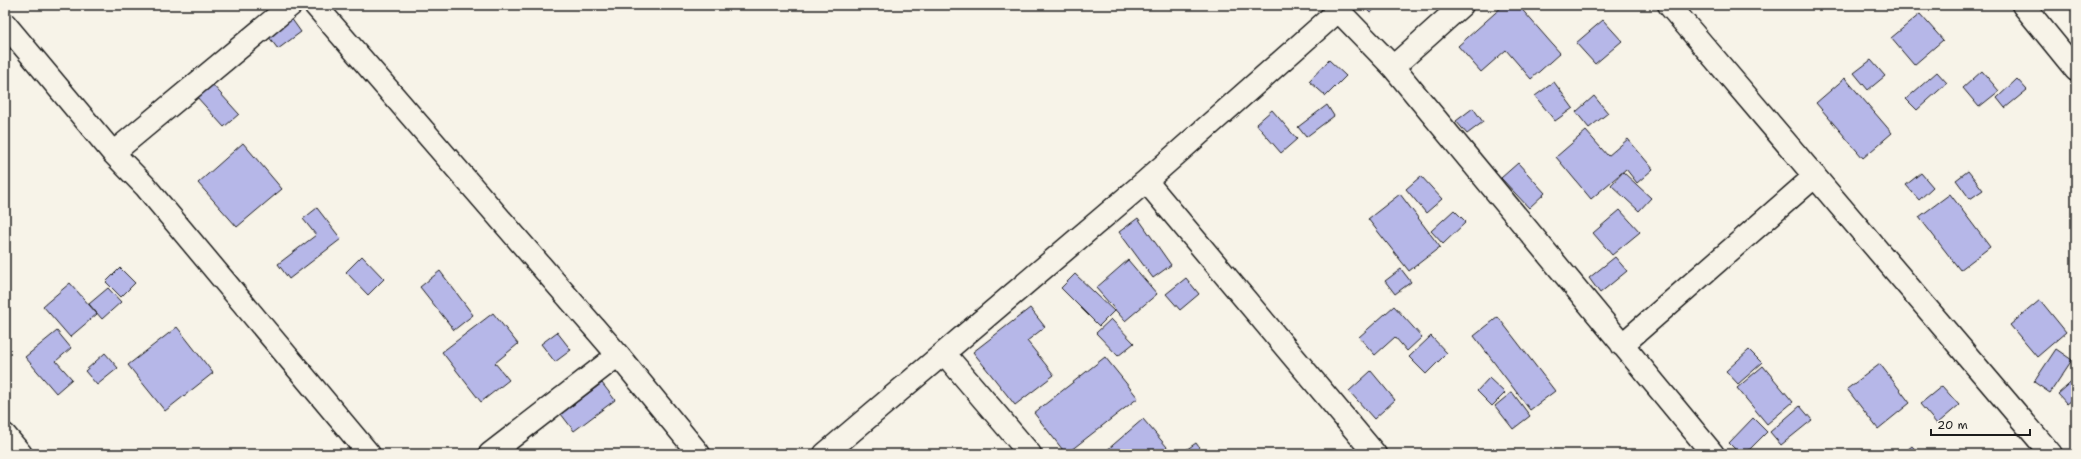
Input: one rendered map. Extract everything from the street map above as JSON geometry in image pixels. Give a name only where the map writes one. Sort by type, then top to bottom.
[{"type":"street","points":[[113,153],[291,5]]},
{"type":"street","points":[[315,5],[618,355],[699,454]]},
{"type":"street","points":[[1393,67],[1462,5]]},
{"type":"street","points":[[1669,5],[2051,454]]},
{"type":"street","points":[[2023,5],[2076,70]]},
{"type":"street","points":[[825,454],[1146,181],[1335,8],[1393,67],[1713,454]]},
{"type":"street","points":[[5,24],[113,153],[150,192],[369,454]]},
{"type":"street","points":[[1622,344],[1815,176]]},
{"type":"street","points":[[1146,181],[1375,454]]},
{"type":"street","points":[[944,353],[1030,454]]},
{"type":"street","points":[[490,454],[618,355]]},
{"type":"street","points":[[5,435],[21,454]]},
{"type":"building","points":[[1363,5],[1380,5],[1370,13]]},
{"type":"building","points":[[1504,5],[1518,5],[1560,53],[1531,79],[1506,50],[1481,72],[1458,46]]},
{"type":"building","points":[[286,11],[301,32],[278,49],[262,28]]},
{"type":"building","points":[[1920,14],[1943,40],[1914,65],[1891,38]]},
{"type":"building","points":[[1603,20],[1622,41],[1595,64],[1576,43]]},
{"type":"building","points":[[1329,60],[1346,76],[1326,96],[1309,81]]},
{"type":"building","points":[[1871,60],[1885,76],[1868,90],[1854,73]]},
{"type":"building","points":[[1982,71],[1999,91],[1979,107],[1963,88]]},
{"type":"building","points":[[1937,72],[1947,83],[1917,110],[1906,99]]},
{"type":"building","points":[[202,73],[239,114],[224,127],[187,86]]},
{"type":"building","points":[[1845,78],[1892,133],[1863,158],[1816,103]]},
{"type":"building","points":[[2017,79],[2027,90],[2005,108],[1997,98]]},
{"type":"building","points":[[1554,82],[1573,108],[1555,121],[1535,96]]},
{"type":"building","points":[[1594,96],[1608,113],[1589,128],[1576,112]]},
{"type":"building","points":[[1327,105],[1334,116],[1306,137],[1298,127]]},
{"type":"building","points":[[1473,108],[1483,122],[1467,134],[1456,121]]},
{"type":"building","points":[[1272,110],[1297,139],[1281,153],[1256,124]]},
{"type":"building","points":[[1586,131],[1608,156],[1628,139],[1653,169],[1637,183],[1626,169],[1591,199],[1556,157]]},
{"type":"building","points":[[243,143],[282,189],[237,227],[198,183]]},
{"type":"building","points":[[1518,163],[1545,193],[1529,208],[1501,178]]},
{"type":"building","points":[[1968,171],[1983,190],[1970,199],[1956,180]]},
{"type":"building","points":[[1623,172],[1651,198],[1639,211],[1611,185]]},
{"type":"building","points":[[1921,173],[1933,187],[1919,200],[1906,185]]},
{"type":"building","points":[[1421,176],[1442,199],[1426,213],[1406,189]]},
{"type":"building","points":[[1400,194],[1440,247],[1409,271],[1368,219]]},
{"type":"building","points":[[1950,194],[1990,247],[1960,270],[1919,217]]},
{"type":"building","points":[[317,208],[341,239],[289,279],[278,264],[316,235],[303,219]]},
{"type":"building","points":[[1454,210],[1466,222],[1443,244],[1431,231]]},
{"type":"building","points":[[1620,210],[1640,232],[1612,255],[1593,233]]},
{"type":"building","points":[[1138,218],[1171,265],[1153,278],[1119,232]]},
{"type":"building","points":[[362,256],[384,279],[368,295],[346,272]]},
{"type":"building","points":[[1615,257],[1627,271],[1600,293],[1589,278]]},
{"type":"building","points":[[1128,260],[1157,294],[1125,321],[1096,288]]},
{"type":"building","points":[[120,268],[135,283],[121,297],[106,282]]},
{"type":"building","points":[[1401,269],[1411,282],[1395,294],[1385,281]]},
{"type":"building","points":[[440,271],[473,315],[454,330],[420,287]]},
{"type":"building","points":[[1075,274],[1114,311],[1099,326],[1061,288]]},
{"type":"building","points":[[1186,278],[1199,294],[1180,310],[1166,294]]},
{"type":"building","points":[[70,283],[97,314],[70,337],[43,306]]},
{"type":"building","points":[[108,288],[121,302],[102,319],[89,304]]},
{"type":"building","points":[[2040,300],[2066,332],[2037,357],[2010,325]]},
{"type":"building","points":[[1394,306],[1422,337],[1407,351],[1395,337],[1375,355],[1359,337]]},
{"type":"building","points":[[1030,308],[1045,327],[1027,341],[1054,375],[1015,405],[973,352]]},
{"type":"building","points":[[493,313],[518,344],[495,363],[509,380],[481,402],[442,352]]},
{"type":"building","points":[[1498,317],[1555,391],[1530,410],[1474,336]]},
{"type":"building","points":[[1111,319],[1134,343],[1118,356],[1096,333]]},
{"type":"building","points":[[177,327],[213,373],[165,411],[128,365]]},
{"type":"building","points":[[57,331],[71,348],[56,361],[72,379],[56,393],[25,357]]},
{"type":"building","points":[[557,332],[571,350],[555,362],[541,344]]},
{"type":"building","points":[[1431,336],[1447,353],[1426,374],[1409,357]]},
{"type":"building","points":[[2056,349],[2072,360],[2050,393],[2034,382]]},
{"type":"building","points":[[1749,350],[1762,363],[1738,384],[1726,371]]},
{"type":"building","points":[[105,353],[118,368],[97,385],[85,371]]},
{"type":"building","points":[[1105,357],[1138,398],[1066,454],[1034,413]]},
{"type":"building","points":[[1880,364],[1910,403],[1878,429],[1847,389]]},
{"type":"building","points":[[1763,366],[1793,402],[1767,424],[1737,388]]},
{"type":"building","points":[[1371,371],[1395,400],[1374,419],[1349,391]]},
{"type":"building","points":[[1489,378],[1505,393],[1492,406],[1477,391]]},
{"type":"building","points":[[2076,378],[2076,397],[2067,404],[2058,394]]},
{"type":"building","points":[[602,383],[615,400],[574,431],[561,414]]},
{"type":"building","points":[[1942,386],[1959,405],[1937,424],[1920,404]]},
{"type":"building","points":[[1512,392],[1530,416],[1513,429],[1495,406]]},
{"type":"building","points":[[1800,406],[1812,420],[1781,445],[1770,432]]},
{"type":"building","points":[[1753,418],[1767,432],[1745,454],[1740,454],[1729,443]]},
{"type":"building","points":[[1143,419],[1173,454],[1108,454],[1106,451]]},
{"type":"building","points":[[1196,443],[1204,454],[1180,454]]},
{"type":"building","points":[[1912,446],[1919,454],[1902,454]]}]
